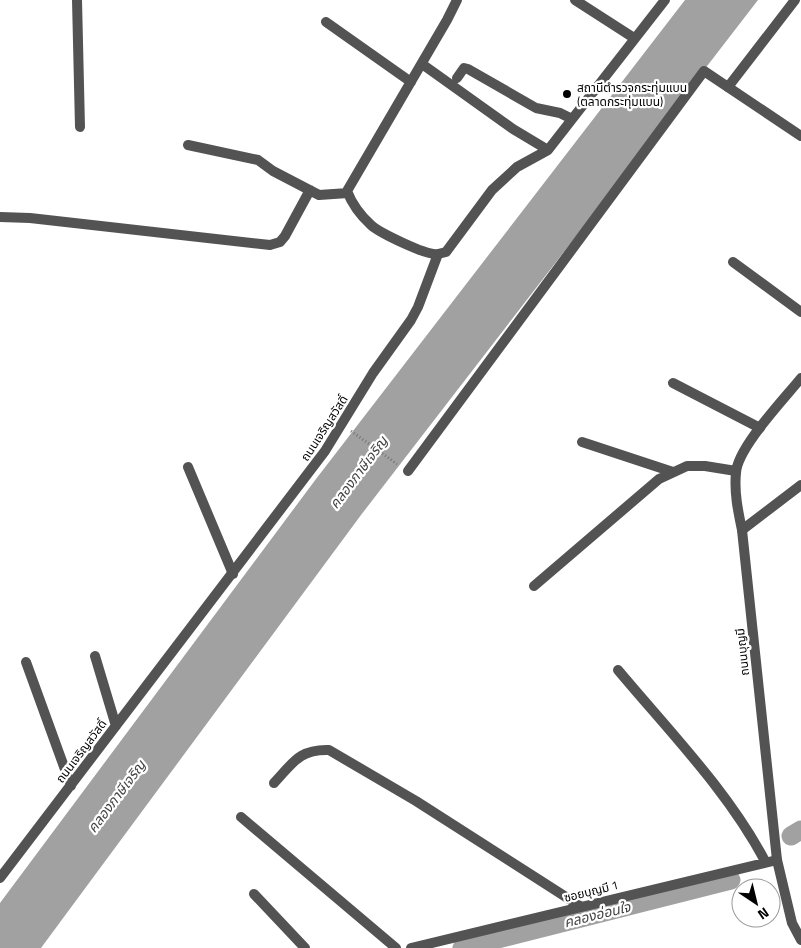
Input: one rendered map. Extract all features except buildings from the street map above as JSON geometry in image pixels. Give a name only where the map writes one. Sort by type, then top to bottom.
[{"type":"street","points":[[77,0],[80,127]]},
{"type":"street","points":[[438,254],[432,254],[420,249],[372,226],[352,204],[347,190],[354,175],[412,82],[457,0]]},
{"type":"street","points":[[575,0],[634,38]]},
{"type":"street","name":"ถนนเจริญสวัสดิ์","points":[[0,878],[325,451],[373,373],[411,320],[438,254],[446,252],[492,190],[517,167],[548,150],[665,0]]},
{"type":"street","points":[[728,87],[795,0]]},
{"type":"street","points":[[326,22],[412,82]]},
{"type":"street","points":[[422,64],[513,129],[548,150]]},
{"type":"street","points":[[457,78],[464,68],[468,68],[536,108],[560,113],[572,119]]},
{"type":"street","points":[[404,469],[704,71],[801,136]]},
{"type":"street","points":[[188,144],[258,160],[273,171],[320,195],[348,193]]},
{"type":"street","points":[[0,217],[30,218],[270,245],[280,242],[285,236],[310,190]]},
{"type":"street","points":[[733,262],[801,312]]},
{"type":"street","name":"ถนนบุญมี","points":[[801,378],[749,443],[736,470],[736,501],[742,530],[777,860],[792,923],[801,940]]},
{"type":"street","points":[[673,383],[760,428]]},
{"type":"street","points":[[582,442],[673,472]]},
{"type":"street","points":[[534,586],[659,479],[687,466],[736,470]]},
{"type":"street","points":[[188,467],[233,574]]},
{"type":"street","points":[[742,530],[801,486]]},
{"type":"street","points":[[95,656],[116,726]]},
{"type":"street","points":[[26,662],[71,786]]},
{"type":"street","points":[[618,670],[728,803],[752,837],[765,861]]},
{"type":"street","points":[[274,783],[300,755],[313,750],[328,750],[416,801],[580,906]]},
{"type":"street","points":[[241,817],[396,948]]},
{"type":"street","name":"ซอยบุญมี 1","points":[[410,948],[765,861],[777,860]]},
{"type":"street","points":[[254,894],[305,948]]},
{"type":"path","points":[[350,430],[404,469]]},
{"type":"water","name":"คลองภาษีเจริญ","points":[[685,0],[758,0],[361,515],[41,948],[0,948],[0,903],[316,479]]},
{"type":"waterway","name":"คลองอ่อนใจ","points":[[791,836],[801,830]]},
{"type":"waterway","name":"คลองอ่อนใจ","points":[[462,948],[731,880]]},
{"type":"place","name":"สถานีตำรวจกระทุ่มแบน (ตลาดกระทุ่มแบน)","points":[[567,94]]}]
